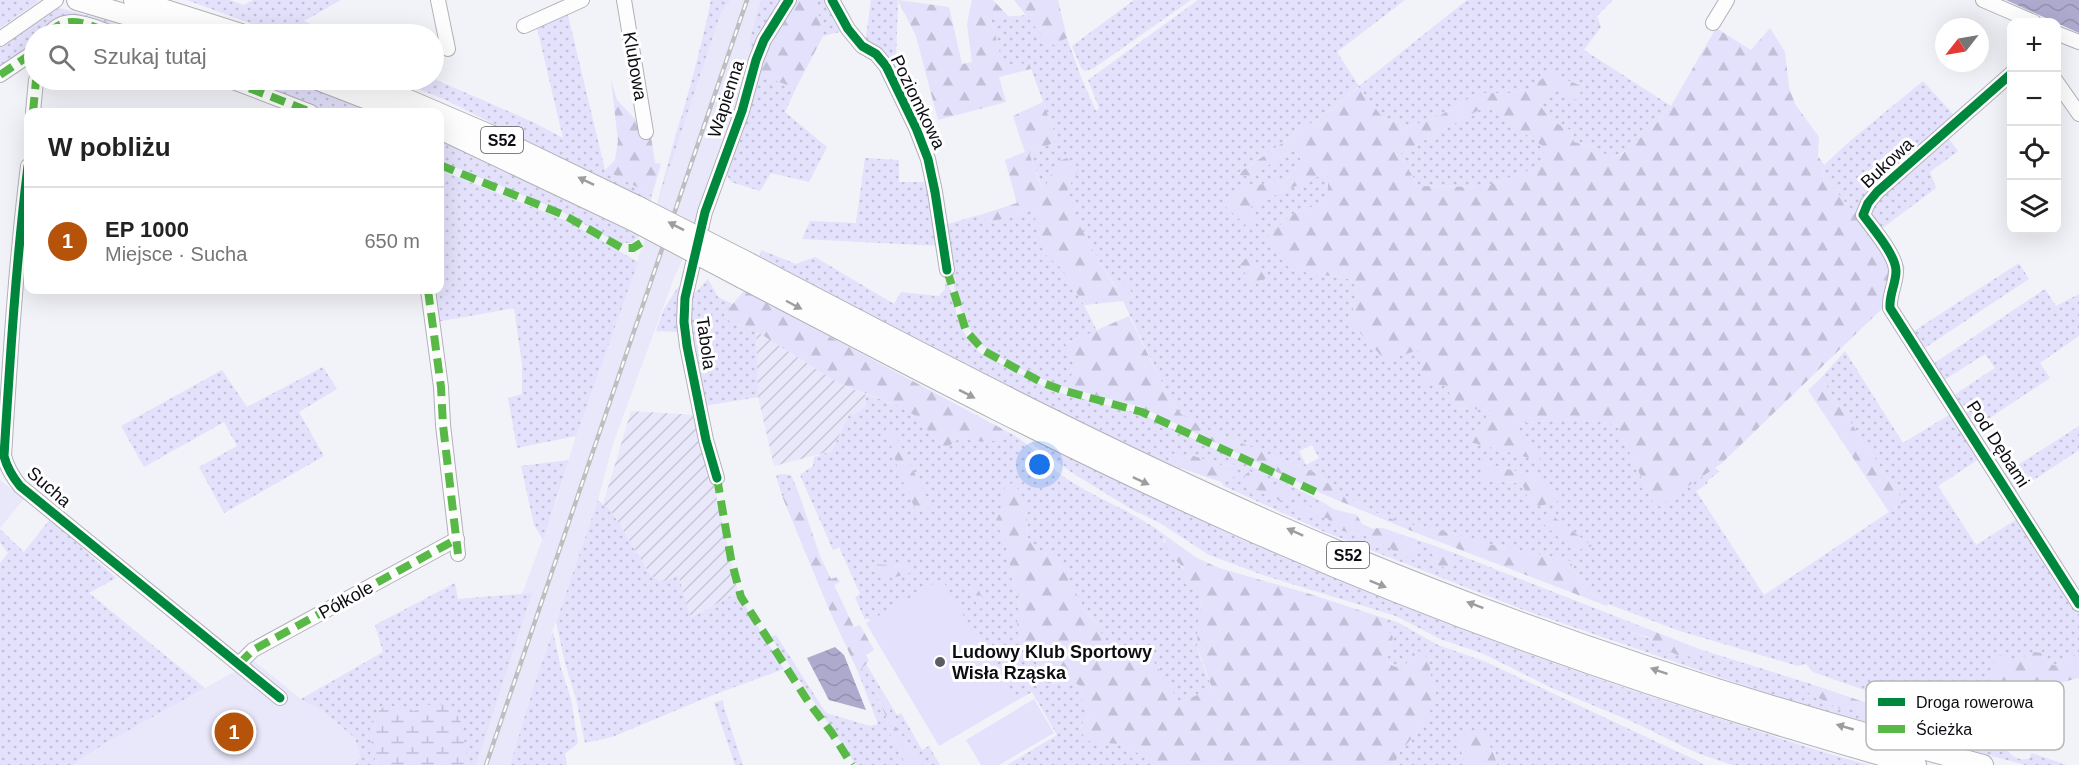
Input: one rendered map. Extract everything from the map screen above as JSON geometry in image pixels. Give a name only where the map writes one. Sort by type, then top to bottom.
[{"type":"highway","points":[[77,0],[157,24]]},
{"type":"highway","points":[[134,0],[210,24]]},
{"type":"highway","points":[[344,90],[391,108]]},
{"type":"highway","name":"S52","points":[[385,90],[427,108]]},
{"type":"highway","name":"S52","points":[[444,115],[490,135],[744,270],[1006,415],[1137,479],[1346,572],[1492,629],[1637,681],[1826,740],[1916,765]]},
{"type":"highway","name":"S52","points":[[444,131],[636,214]]},
{"type":"highway","name":"S52","points":[[744,270],[1141,463],[1354,558],[1517,621],[1671,675],[1866,732]]},
{"type":"highway","name":"S52","points":[[1929,750],[1983,765]]},
{"type":"street","points":[[0,39],[56,0]]},
{"type":"street","points":[[438,0],[443,24]]},
{"type":"street","points":[[524,26],[582,0]]},
{"type":"street","name":"Klubowa","points":[[624,0],[646,132]]},
{"type":"street","name":"Wapienna","points":[[705,212],[742,111],[764,40],[789,0]]},
{"type":"street","name":"Poziomkowa","points":[[832,0],[862,46],[876,54],[886,66],[916,128],[928,159],[933,181],[947,270]]},
{"type":"street","points":[[1713,23],[1727,0]]},
{"type":"street","points":[[1983,0],[2025,18]]},
{"type":"street","points":[[60,24],[71,21],[81,24]]},
{"type":"street","points":[[444,29],[448,49]]},
{"type":"street","points":[[2061,35],[2079,42]]},
{"type":"street","points":[[0,75],[24,61]]},
{"type":"street","name":"Bukowa","points":[[1889,303],[1896,270],[1893,259],[1863,215],[1868,203],[1877,192],[2007,77]]},
{"type":"street","points":[[2061,88],[2079,114]]},
{"type":"street","points":[[33,108],[35,90]]},
{"type":"street","points":[[254,90],[301,108]]},
{"type":"street","name":"Sucha","points":[[24,202],[4,456],[7,465],[20,486],[280,698]]},
{"type":"street","name":"Tabola","points":[[705,212],[685,298],[684,322],[706,440],[717,478]]},
{"type":"street","points":[[429,294],[441,387],[443,425],[458,554]]},
{"type":"street","name":"Pod Dębami","points":[[1889,303],[1890,308],[2079,604]]},
{"type":"street","name":"Półkole","points":[[239,664],[254,650],[456,539]]},
{"type":"shaded area","points":[[711,0],[780,0],[696,230],[674,278],[613,444],[598,500],[538,673],[510,765],[467,765],[522,594],[557,500],[578,428],[657,205],[675,136],[701,53]]},
{"type":"shaded area","points":[[756,331],[840,384],[865,394],[866,406],[854,416],[850,414],[832,451],[774,466],[758,397]]},
{"type":"shaded area","points":[[631,411],[698,415],[738,592],[691,618],[678,575],[662,582],[651,576],[611,511],[603,504]]},
{"type":"shaded area","points":[[0,480],[24,499],[0,528]]},
{"type":"shaded area","points":[[254,661],[301,699],[323,711],[355,738],[360,756],[355,765],[72,765],[104,744]]},
{"type":"green space","points":[[0,0],[35,0],[39,1],[0,28]]},
{"type":"green space","points":[[187,0],[229,0],[244,5],[253,0],[341,0],[304,21],[311,24],[252,24]]},
{"type":"green space","points":[[711,0],[730,0],[720,15],[657,205],[693,77]]},
{"type":"green space","points":[[761,0],[784,0],[754,59],[749,42]]},
{"type":"green space","points":[[792,0],[816,0],[823,36],[796,88],[759,75],[756,71],[780,16]]},
{"type":"green space","points":[[816,0],[829,0],[844,31],[823,36]]},
{"type":"green space","points":[[871,0],[898,0],[896,60],[900,88],[865,44]]},
{"type":"green space","points":[[898,0],[949,7],[962,64],[972,62],[967,24],[972,0],[993,0],[1009,17],[991,18],[1003,66],[1029,63],[1031,69],[999,77],[1006,102],[938,120],[916,36]]},
{"type":"green space","points":[[1014,0],[1058,0],[1067,38],[1050,46]]},
{"type":"green space","points":[[1134,0],[1191,0],[1094,68],[1085,71],[1081,68],[1072,46]]},
{"type":"green space","points":[[1198,0],[1405,0],[1337,52],[1359,86],[1467,0],[1613,0],[1597,16],[1601,27],[1584,50],[1671,106],[1629,149],[1611,158],[1592,146],[1574,142],[1572,131],[1552,121],[1539,103],[1555,90],[1584,87],[1528,89],[1511,93],[1478,93],[1441,115],[1403,129],[1398,122],[1383,118],[1358,87],[1336,106],[1237,174],[1251,176],[1293,150],[1301,158],[1287,180],[1244,187],[1250,206],[1328,172],[1328,201],[1290,215],[1291,270],[1350,279],[1357,288],[1351,323],[1419,350],[1447,386],[1455,408],[1491,410],[1471,441],[1540,460],[1515,424],[1573,419],[1616,424],[1656,508],[1715,467],[1719,472],[1696,491],[1764,595],[1904,502],[1821,378],[1845,351],[1903,443],[1954,412],[1979,459],[1938,486],[1976,545],[2020,517],[2079,611],[2079,652],[2057,666],[2047,663],[2033,652],[2015,662],[1993,665],[1993,681],[1866,681],[1866,691],[1813,672],[1806,664],[1798,666],[1680,631],[1608,604],[1584,588],[1570,561],[1402,523],[1372,511],[1340,493],[1316,473],[1206,429],[1181,414],[1166,391],[1123,301],[1133,297],[1127,283],[1117,288],[1109,276],[1082,229],[1066,191],[1044,192],[1029,153],[1053,143],[1056,137],[1029,63],[1003,67],[991,18],[1028,15],[1050,46],[1067,38],[1096,111],[1099,108],[1088,80]],"holes":[[[1312,445],[1319,458],[1306,465],[1299,451]],[[1483,463],[1540,477],[1532,508],[1522,483],[1481,481]]]},
{"type":"green space","points":[[59,8],[120,24],[88,24],[70,18],[60,24],[33,24]]},
{"type":"green space","points":[[567,11],[605,170],[652,195],[650,203],[448,101],[421,90],[444,90],[444,83],[533,122],[563,138],[536,24]]},
{"type":"green space","points":[[24,26],[24,53],[0,67],[0,43]]},
{"type":"green space","points":[[1716,28],[1751,50],[1770,28],[1785,52],[1789,87],[1795,104],[1819,137],[1818,156],[1824,165],[1823,176],[1857,216],[1880,230],[1905,267],[1892,299],[1722,463],[1656,508],[1616,424],[1573,419],[1516,424],[1541,461],[1470,442],[1491,410],[1454,408],[1447,386],[1423,382],[1418,350],[1386,361],[1351,323],[1357,288],[1350,279],[1291,270],[1264,241],[1290,215],[1328,201],[1328,172],[1251,206],[1256,224],[1251,230],[1225,206],[1244,187],[1287,180],[1301,158],[1293,150],[1251,176],[1236,175],[1336,106],[1359,87],[1383,118],[1398,122],[1403,129],[1441,115],[1478,93],[1511,93],[1528,89],[1550,73],[1584,87],[1576,100],[1555,90],[1539,104],[1552,121],[1572,131],[1574,142],[1592,146],[1612,158],[1622,154],[1653,127],[1671,106]],"holes":[[[1486,106],[1544,147],[1544,165],[1483,187],[1418,186],[1400,154]]]},
{"type":"green space","points":[[756,71],[760,75],[796,88],[785,112],[827,147],[809,182],[771,173],[760,191],[731,182],[725,172]]},
{"type":"green space","points":[[611,80],[617,100],[651,136],[655,163],[661,164],[652,195],[605,170],[615,160],[618,141]]},
{"type":"green space","points":[[1923,81],[1960,122],[1954,127],[1949,139],[1958,151],[1930,172],[1936,188],[1880,230],[1857,216],[1823,176],[1824,165]]},
{"type":"green space","points":[[270,90],[314,90],[362,108],[318,108]]},
{"type":"green space","points":[[1043,102],[1056,137],[1053,143],[1029,153],[1043,191],[1057,162],[1067,158],[1079,168],[1067,191],[1082,229],[1116,288],[1128,283],[1133,297],[1123,301],[1084,305],[1062,269],[1044,253],[1032,206],[1019,215],[988,222],[983,214],[1017,203],[1005,160],[1025,152],[1013,116]]},
{"type":"green space","points":[[1486,106],[1544,147],[1544,165],[1483,187],[1418,186],[1400,154]]},
{"type":"green space","points":[[444,142],[639,236],[632,243],[618,243],[559,210],[444,163]]},
{"type":"green space","points":[[865,158],[899,160],[899,182],[931,182],[940,246],[802,239],[810,221],[856,223]]},
{"type":"green space","points":[[444,172],[569,222],[638,262],[576,436],[517,448],[508,398],[522,394],[522,364],[514,308],[436,322],[432,294],[444,294]]},
{"type":"green space","points":[[1032,205],[1044,253],[1062,269],[1097,331],[1066,343],[1078,365],[1064,387],[1003,360],[982,345],[975,337],[962,312],[950,268],[944,225],[983,214],[988,222],[1019,215]]},
{"type":"green space","points":[[761,250],[796,264],[815,257],[894,304],[901,292],[939,296],[945,289],[946,273],[958,319],[966,337],[980,353],[1041,385],[1064,394],[1141,414],[1326,504],[1306,508],[1304,518],[1327,518],[1338,530],[1366,536],[1370,546],[1376,547],[1385,543],[1390,545],[1394,552],[1419,548],[1395,532],[1435,546],[1432,563],[1450,569],[1454,553],[1630,622],[1630,632],[1648,638],[1657,646],[1699,658],[1702,650],[1808,683],[1809,693],[1840,709],[1850,707],[1866,715],[1866,722],[1783,699],[1524,610],[1327,533],[1224,486],[1221,482],[1234,477],[1233,464],[1219,465],[1194,456],[1183,457],[1170,453],[1169,464],[963,364],[759,259]]},
{"type":"green space","points":[[1249,255],[1270,277],[1251,283],[1240,265]]},
{"type":"green space","points":[[2019,263],[2029,279],[1920,351],[1911,333]]},
{"type":"green space","points":[[708,279],[718,297],[733,304],[724,314],[730,322],[756,331],[758,397],[704,406],[688,322],[692,296]]},
{"type":"green space","points":[[678,287],[682,289],[682,332],[656,331],[664,309]]},
{"type":"green space","points":[[2045,289],[2056,306],[2079,294],[2079,336],[2040,363],[2050,378],[1973,429],[1951,397],[1995,368],[1985,354],[1941,382],[1930,366]]},
{"type":"green space","points":[[744,291],[1008,432],[992,441],[961,437],[945,449],[914,415],[894,404],[840,384],[756,331],[730,322],[724,314]]},
{"type":"green space","points":[[1129,316],[1166,391],[1181,414],[1206,429],[1316,473],[1340,493],[1372,511],[1402,523],[1570,561],[1584,588],[1608,604],[1607,606],[1414,532],[1323,494],[1141,407],[1064,387],[1078,365],[1065,344]]},
{"type":"green space","points":[[323,367],[337,389],[299,412],[324,456],[224,513],[199,467],[237,446],[224,422],[144,467],[121,426],[222,370],[247,407]]},
{"type":"green space","points":[[1821,378],[1904,502],[1889,512],[1808,390]]},
{"type":"green space","points":[[865,394],[894,404],[914,415],[945,449],[961,437],[992,441],[1008,432],[1025,443],[1073,483],[1144,521],[1166,536],[1163,541],[1194,583],[1200,595],[1197,644],[1212,688],[1180,704],[1144,646],[1108,647],[1095,621],[1085,611],[1064,569],[1049,554],[1034,548],[1028,538],[1026,509],[1003,490],[1003,507],[996,520],[1010,558],[1010,574],[1019,596],[1017,628],[1020,640],[1035,656],[1041,679],[1054,684],[1070,679],[1080,686],[1089,714],[1080,727],[1085,739],[1119,744],[1153,760],[1150,765],[1007,765],[1057,735],[1032,692],[1014,702],[942,580],[870,621],[868,618],[865,620],[855,597],[860,594],[839,547],[833,550],[800,475],[813,466],[814,457],[832,451],[850,413],[854,415],[866,406]],"holes":[[[873,564],[909,566],[910,573],[872,571]]]},
{"type":"green space","points":[[890,425],[931,506],[917,513],[899,473],[886,428]]},
{"type":"green space","points":[[2079,426],[2079,450],[2014,493],[2002,475]]},
{"type":"green space","points":[[1034,440],[1282,555],[1450,624],[1621,687],[1869,765],[1732,765],[1697,753],[1633,722],[1554,689],[1484,654],[1440,639],[1396,616],[1263,575],[1209,555],[1160,523],[1133,510],[1074,474],[1031,443]]},
{"type":"green space","points":[[1170,453],[1183,457],[1194,456],[1219,465],[1233,464],[1237,467],[1234,477],[1221,482],[1169,464]]},
{"type":"green space","points":[[569,460],[543,540],[534,525],[521,466]]},
{"type":"green space","points":[[1483,463],[1540,477],[1559,501],[1532,508],[1522,483],[1480,481]]},
{"type":"green space","points":[[1250,471],[1275,487],[1284,482],[1289,496],[1280,501],[1244,484],[1245,475]]},
{"type":"green space","points":[[776,475],[791,475],[798,491],[782,496]]},
{"type":"green space","points":[[1010,483],[1016,485],[1026,509],[1028,538],[1034,548],[1049,554],[1064,569],[1085,611],[1095,621],[1108,646],[1144,646],[1180,703],[1212,688],[1197,646],[1201,604],[1198,590],[1186,585],[1184,568],[1170,555],[1164,544],[1166,536],[1197,558],[1219,568],[1377,616],[1393,637],[1387,661],[1389,663],[1404,668],[1413,653],[1419,651],[1425,654],[1430,668],[1431,681],[1436,691],[1436,700],[1423,725],[1400,752],[1393,765],[1150,765],[1153,760],[1119,744],[1087,741],[1080,728],[1089,714],[1080,686],[1070,679],[1052,684],[1041,679],[1035,656],[1020,640],[1017,628],[1019,596],[1010,574],[1010,558],[996,520],[1003,507],[1003,490]]},
{"type":"green space","points":[[798,491],[820,556],[831,579],[837,577],[840,582],[834,585],[854,627],[860,625],[874,650],[866,655],[869,661],[858,672],[782,496]]},
{"type":"green space","points":[[598,500],[611,511],[651,576],[662,582],[678,575],[691,618],[738,592],[784,669],[713,695],[612,737],[585,743],[556,622]]},
{"type":"green space","points":[[1326,504],[1333,509],[1357,515],[1362,524],[1373,529],[1385,529],[1397,534],[1419,548],[1418,552],[1410,556],[1399,556],[1385,543],[1375,547],[1370,546],[1366,536],[1338,530],[1327,518],[1304,518],[1295,510],[1297,505],[1306,508]]},
{"type":"green space","points":[[1553,516],[1592,546],[1574,551],[1539,520]]},
{"type":"green space","points":[[50,519],[116,578],[89,593],[205,688],[104,744],[72,765],[0,765],[0,563],[8,553],[0,543],[0,529],[24,552]]},
{"type":"green space","points":[[1435,546],[1454,553],[1450,570],[1432,563]]},
{"type":"green space","points":[[873,564],[909,566],[910,573],[892,578],[872,571]]},
{"type":"green space","name":"Ludowy Klub Sportowy Wisła Rząska","points":[[942,579],[1014,702],[939,746],[866,623]]},
{"type":"green space","points":[[455,583],[458,599],[532,593],[476,765],[467,765],[468,760],[427,705],[407,714],[388,704],[375,760],[378,765],[355,765],[360,756],[355,738],[323,711],[301,699],[383,652],[375,625]]},
{"type":"green space","points":[[975,583],[986,605],[981,609],[965,588]]},
{"type":"green space","points":[[1377,616],[1397,622],[1438,645],[1486,662],[1706,765],[1497,765],[1494,751],[1458,742],[1466,765],[1393,765],[1400,752],[1423,725],[1436,691],[1431,681],[1430,668],[1413,653],[1404,668],[1398,668],[1387,661],[1393,637]]},
{"type":"green space","points":[[1630,622],[1702,650],[1699,658],[1678,655],[1657,646],[1648,637],[1630,632]]},
{"type":"green space","points":[[553,631],[571,699],[578,743],[565,754],[567,765],[510,765],[538,673]]},
{"type":"green space","points":[[776,635],[826,713],[870,726],[878,724],[858,672],[866,664],[897,715],[901,713],[922,750],[929,746],[940,765],[922,765],[896,727],[882,692],[876,693],[887,719],[889,732],[903,756],[902,765],[856,765],[771,637]]},
{"type":"green space","points":[[2033,652],[2043,653],[2047,663],[2057,666],[2079,652],[2079,678],[2064,682],[1994,681],[1994,664],[2000,655],[2015,662]]},
{"type":"green space","points":[[1808,683],[1866,703],[1866,715],[1850,707],[1840,709],[1807,690]]},
{"type":"green space","points":[[876,692],[882,692],[896,727],[922,765],[902,765],[903,756],[889,732],[887,719]]},
{"type":"green space","points":[[1034,699],[1054,733],[999,765],[981,765],[966,740]]},
{"type":"green space","points":[[723,700],[743,765],[735,765],[714,703]]},
{"type":"green space","points":[[388,704],[407,714],[427,705],[448,704],[460,719],[467,765],[378,765],[372,746],[370,727],[377,714]]},
{"type":"green space","points":[[1477,730],[1490,746],[1497,765],[1466,765],[1458,742],[1469,731]]},
{"type":"green space","points":[[1970,750],[2007,750],[2022,759],[2030,758],[2031,753],[2067,765],[2025,765]]},
{"type":"water","points":[[2006,0],[2079,0],[2079,33],[2061,25],[2061,18],[2046,18]]},
{"type":"water","points":[[835,647],[844,655],[866,710],[829,700],[807,658]]},
{"type":"railway","points":[[486,765],[747,0]]},
{"type":"marked path","points":[[62,24],[72,22],[84,24]]},
{"type":"marked path","points":[[0,75],[24,59]]},
{"type":"marked path","points":[[33,108],[35,90]]},
{"type":"marked path","points":[[254,90],[301,108]]},
{"type":"marked path","points":[[444,167],[564,215],[622,248],[633,248],[641,243]]},
{"type":"marked path","points":[[947,270],[966,331],[984,351],[1043,383],[1142,412],[1316,492]]},
{"type":"marked path","points":[[429,294],[441,387],[443,425],[458,554]]},
{"type":"marked path","points":[[717,478],[731,559],[741,597],[852,765]]},
{"type":"marked path","points":[[239,664],[253,650],[457,539]]},
{"type":"cycle path","points":[[717,478],[706,440],[687,346],[684,322],[685,298],[705,212],[742,111],[756,60],[764,40],[789,0]]},
{"type":"cycle path","points":[[832,0],[848,29],[862,46],[876,54],[886,66],[916,128],[928,159],[947,270]]},
{"type":"cycle path","points":[[2007,77],[1877,192],[1868,203],[1863,215],[1883,242],[1895,265],[1896,276],[1890,308],[2079,604]]},
{"type":"cycle path","points":[[24,202],[4,456],[8,468],[20,486],[280,698]]},
{"type":"place","name":"Ludowy Klub Sportowy Wisła Rząska","points":[[940,662]]},
{"type":"place","name":"EP 1000","points":[[234,732]]}]
